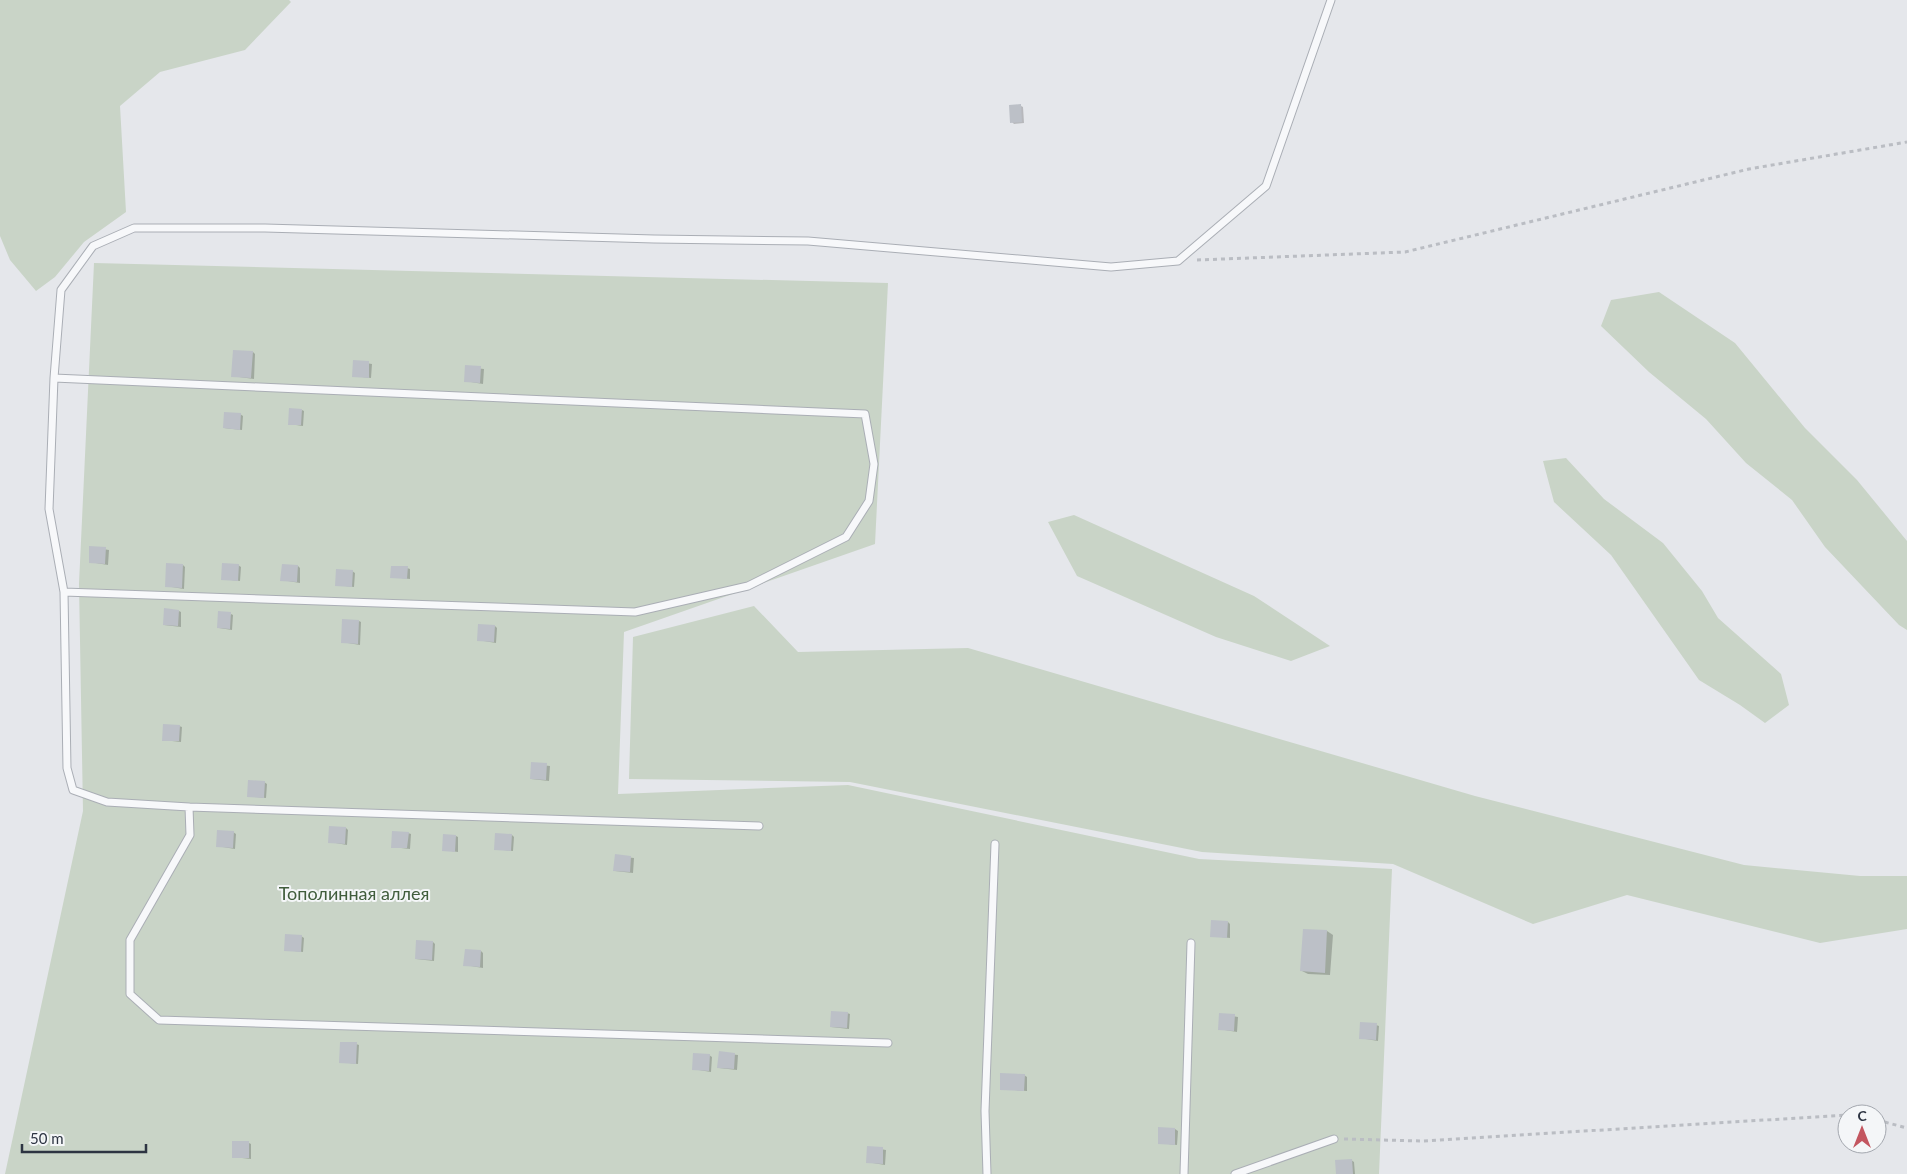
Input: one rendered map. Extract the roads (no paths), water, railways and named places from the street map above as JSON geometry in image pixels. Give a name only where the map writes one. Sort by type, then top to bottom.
[{"type":"lane","points":[[760,826],[190,807],[107,802],[73,790],[67,768],[64,592],[49,509],[54,378],[61,290],[93,246],[134,228],[265,228],[654,239],[808,240],[1111,268],[1178,261],[1266,186],[1331,0]]},
{"type":"lane","points":[[54,378],[866,414],[874,464],[869,501],[846,537],[748,586],[635,612],[64,592]]},
{"type":"lane","points":[[190,807],[190,836],[130,940],[130,994],[159,1020],[888,1044]]},
{"type":"lane","points":[[987,1174],[985,1111],[995,844]]},
{"type":"lane","points":[[1184,1174],[1191,943]]},
{"type":"lane","points":[[1236,1174],[1334,1139]]},
{"type":"park label","name":"Тополинная аллея","points":[[354,893]]}]
